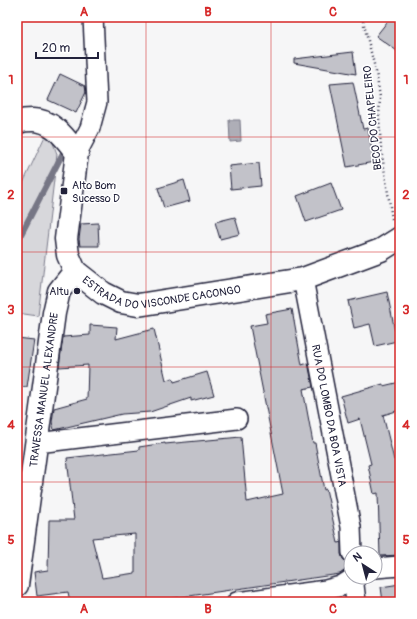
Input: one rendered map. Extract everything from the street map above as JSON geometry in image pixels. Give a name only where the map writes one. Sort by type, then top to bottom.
[{"type":"street","points":[[17,123],[22,120],[41,120],[59,131],[77,153],[90,128],[97,102],[93,17]]},
{"type":"street","name":"ESTRADA DO VISCONDE CACONGO","points":[[77,153],[66,239],[68,255],[75,271],[103,293],[120,302],[138,305],[303,279],[381,250],[397,240]]},
{"type":"street","name":"TRAVESSA MANUEL ALEXANDRE","points":[[17,585],[54,313],[59,292],[75,271]]},
{"type":"street","name":"RUA DO LOMBO DA BOA VISTA","points":[[303,279],[351,527],[352,545]]},
{"type":"street","points":[[37,443],[237,419]]},
{"type":"street","points":[[383,567],[400,566]]},
{"type":"street","points":[[237,602],[326,590],[343,585]]},
{"type":"street","points":[[355,585],[356,602]]},
{"type":"path","name":"BECO DO CHAPELEIRO","points":[[362,17],[376,72],[380,97],[379,117],[381,148],[397,240]]},
{"type":"shaded area","points":[[229,120],[240,120],[241,141],[230,142]]},
{"type":"shaded area","points":[[46,134],[53,143],[57,154],[38,316],[17,313],[17,196]]},
{"type":"building","points":[[391,17],[400,17],[400,53],[376,36]]},
{"type":"building","points":[[353,52],[356,74],[294,63],[294,59]]},
{"type":"building","points":[[60,74],[85,86],[86,92],[76,113],[48,100]]},
{"type":"building","points":[[353,82],[363,129],[368,128],[374,162],[347,167],[330,84]]},
{"type":"building","points":[[259,163],[261,186],[231,189],[229,166]]},
{"type":"building","points":[[184,180],[190,201],[164,208],[158,188]]},
{"type":"building","points":[[331,183],[341,210],[306,222],[297,196]]},
{"type":"building","points":[[235,217],[240,234],[220,239],[215,222]]},
{"type":"building","points":[[98,223],[99,246],[80,246],[79,239],[81,224]]},
{"type":"building","points":[[387,292],[397,341],[375,346],[370,324],[354,328],[348,301]]},
{"type":"building","points":[[292,309],[302,365],[308,363],[313,387],[303,389],[313,443],[315,443],[324,490],[326,489],[338,543],[341,542],[343,572],[340,574],[148,602],[70,602],[68,592],[37,596],[34,572],[48,570],[49,520],[74,520],[67,458],[139,450],[139,447],[165,443],[241,437],[247,502],[283,494],[250,326],[267,323],[265,314]],"holes":[[[135,534],[135,573],[102,578],[92,538]]]},
{"type":"building","points":[[90,325],[117,327],[116,339],[154,329],[166,380],[173,378],[174,382],[207,372],[214,395],[191,401],[191,398],[150,412],[122,414],[54,430],[52,422],[54,408],[87,399],[88,365],[59,367],[63,337],[90,335]]},
{"type":"building","points":[[17,338],[34,340],[27,387],[17,386]]},
{"type":"building","points":[[400,382],[400,410],[383,415],[394,460],[398,459],[400,468],[400,555],[383,556],[383,545],[380,545],[378,493],[374,494],[368,465],[371,464],[360,419],[348,423],[341,396],[383,384],[383,386]]},
{"type":"building","points":[[400,584],[400,602],[383,602],[381,587]]},
{"type":"waterway","points":[[17,242],[64,151]]},
{"type":"place","name":"Alto Bom Sucesso D","points":[[64,191]]},
{"type":"place","name":"Altu","points":[[77,291]]}]
